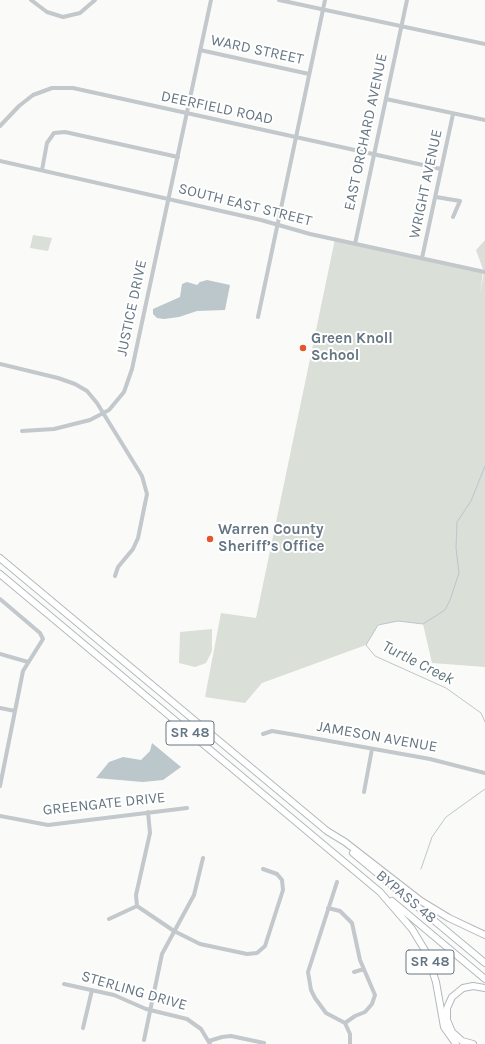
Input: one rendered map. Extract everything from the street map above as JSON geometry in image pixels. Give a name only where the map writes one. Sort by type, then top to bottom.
[{"type":"highway","name":"SR 48","points":[[0,558],[327,832],[345,842],[421,901],[449,918],[485,935]]},
{"type":"highway","name":"SR 48","points":[[0,574],[380,892],[412,929],[426,952],[436,982],[444,1027],[456,1044]]},
{"type":"highway","name":"BYPASS 48","points":[[327,832],[485,963]]},
{"type":"highway","name":"BYPASS 48","points":[[380,892],[485,979]]},
{"type":"highway","points":[[463,1044],[450,1029],[446,1017],[447,1008],[452,997],[457,992],[469,987],[485,988]]},
{"type":"highway","points":[[456,1036],[462,1041],[473,1044]]},
{"type":"street","points":[[31,0],[47,12],[63,17],[80,13],[96,0]]},
{"type":"street","name":"JUSTICE DRIVE","points":[[22,431],[39,431],[72,425],[104,414],[118,402],[128,383],[211,0]]},
{"type":"street","points":[[279,0],[485,44]]},
{"type":"street","points":[[258,317],[325,0]]},
{"type":"street","name":"EAST ORCHARD AVENUE","points":[[355,244],[407,0]]},
{"type":"street","name":"WARD STREET","points":[[200,50],[309,74]]},
{"type":"street","name":"DEERFIELD ROAD","points":[[0,126],[19,106],[33,95],[46,90],[73,88],[442,169]]},
{"type":"street","points":[[386,99],[485,120]]},
{"type":"street","name":"WRIGHT AVENUE","points":[[422,258],[453,114]]},
{"type":"street","points":[[42,170],[47,143],[54,133],[64,132],[178,157]]},
{"type":"street","name":"SOUTH EAST STREET","points":[[0,161],[168,199],[355,244],[485,272]]},
{"type":"street","points":[[436,197],[460,201],[453,217]]},
{"type":"street","points":[[0,364],[58,378],[75,384],[87,391],[104,414],[142,476],[147,494],[136,544],[121,562],[115,576]]},
{"type":"street","points":[[0,599],[40,632],[43,639],[23,671],[2,762],[0,786]]},
{"type":"street","points":[[0,654],[28,662]]},
{"type":"street","points":[[0,708],[15,711]]},
{"type":"street","name":"JAMESON AVENUE","points":[[263,734],[272,731],[461,766],[485,773]]},
{"type":"street","points":[[364,792],[372,749]]},
{"type":"street","name":"GREENGATE DRIVE","points":[[0,816],[48,825],[187,808]]},
{"type":"street","points":[[137,906],[136,895],[150,833],[148,812]]},
{"type":"street","points":[[144,1040],[162,954],[194,895],[203,858]]},
{"type":"street","points":[[137,906],[174,931],[200,944],[246,954],[257,953],[265,946],[282,890],[282,880],[277,874],[263,869]]},
{"type":"street","points":[[337,882],[308,972],[311,990],[315,998],[326,1013],[345,1023],[350,1034],[350,1044]]},
{"type":"street","points":[[109,919],[137,906]]},
{"type":"street","points":[[328,908],[340,911],[352,923],[364,969],[375,995],[372,1004],[365,1012],[355,1016],[345,1023]]},
{"type":"street","points":[[354,972],[364,969]]},
{"type":"street","name":"STERLING DRIVE","points":[[64,984],[114,995],[150,1010],[192,1021],[201,1029],[210,1043]]},
{"type":"street","points":[[83,1028],[92,990]]},
{"type":"street","points":[[210,1043],[222,1037],[231,1036],[264,1043]]},
{"type":"shaded area","points":[[33,235],[52,238],[48,251],[30,248]]},
{"type":"shaded area","points":[[335,239],[483,272],[480,294],[484,272],[476,250],[485,240],[485,667],[432,663],[423,624],[398,621],[378,625],[366,645],[262,683],[245,703],[205,697],[221,613],[256,618]]},
{"type":"shaded area","points":[[207,280],[230,285],[225,310],[197,311],[179,317],[164,319],[157,318],[153,314],[153,309],[180,297],[182,284],[187,282],[197,285],[200,282]]},
{"type":"shaded area","points":[[212,629],[212,651],[206,663],[195,667],[179,663],[180,632]]},
{"type":"shaded area","points":[[152,743],[181,767],[163,780],[143,782],[96,778],[109,762],[123,757],[141,760],[150,751]]},
{"type":"waterway","name":"Turtle Creek","points":[[485,466],[471,501],[457,522],[456,548],[459,573],[445,610],[423,624],[398,621],[378,625],[366,645],[375,656],[446,688],[481,713],[485,722]]},
{"type":"waterway","name":"Turtle Creek","points":[[421,869],[432,837],[446,817],[485,789]]},
{"type":"place","name":"Green Knoll School","points":[[303,348]]},
{"type":"place","name":"Warren County Sheriff’s Office","points":[[210,539]]}]
